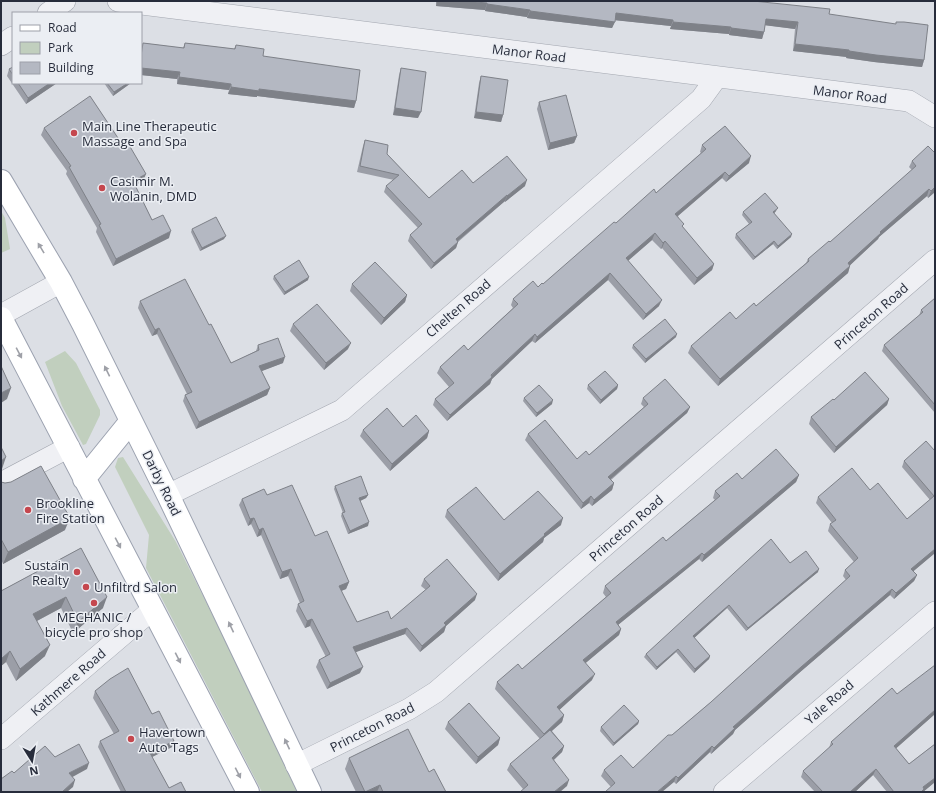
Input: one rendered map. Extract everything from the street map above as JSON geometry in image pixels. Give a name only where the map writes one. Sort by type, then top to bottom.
[{"type":"main road","name":"Darby Road","points":[[1,181],[61,282],[83,324],[168,495],[310,792]]},
{"type":"main road","points":[[1,318],[248,792]]},
{"type":"main road","points":[[84,479],[131,421]]},
{"type":"street","points":[[49,12],[65,1]]},
{"type":"street","name":"Manor Road","points":[[118,1],[909,101],[935,117]]},
{"type":"street","points":[[1,45],[12,38]]},
{"type":"street","name":"Chelten Road","points":[[168,495],[342,410],[701,99],[717,77]]},
{"type":"street","name":"Princeton Road","points":[[296,765],[409,709],[436,692],[935,260]]},
{"type":"street","points":[[1,315],[61,282]]},
{"type":"street","points":[[1,483],[69,448]]},
{"type":"street","name":"Kathmere Road","points":[[1,739],[153,609]]},
{"type":"street","name":"Yale Road","points":[[724,792],[935,612]]},
{"type":"green space","points":[[1,211],[5,218],[10,249],[1,253]]},
{"type":"green space","points":[[65,351],[76,363],[100,410],[100,415],[86,444],[83,445],[62,406],[45,362]]},
{"type":"green space","points":[[123,457],[176,542],[234,658],[297,792],[262,792],[146,568],[149,535],[115,467],[118,458]]},
{"type":"building","points":[[464,1],[753,1],[830,9],[829,14],[896,24],[896,22],[904,22],[928,25],[924,60],[795,44],[798,22],[766,19],[764,32],[731,27],[673,22],[673,20],[616,13],[615,22]]},
{"type":"building","points":[[143,43],[184,48],[185,43],[235,49],[236,45],[264,49],[263,56],[360,70],[356,101],[231,87],[231,84],[179,77],[180,72],[142,68]]},
{"type":"building","points":[[401,68],[426,72],[421,112],[395,108]]},
{"type":"building","points":[[481,76],[508,80],[503,115],[476,112]]},
{"type":"building","points":[[19,84],[49,84],[28,98]]},
{"type":"building","points":[[108,84],[126,84],[114,92]]},
{"type":"building","points":[[566,95],[577,136],[550,143],[539,102]]},
{"type":"building","points":[[90,96],[120,141],[125,138],[146,174],[133,181],[152,220],[163,215],[171,231],[116,259],[99,225],[101,224],[69,167],[71,166],[44,128]]},
{"type":"building","points":[[725,126],[751,156],[729,176],[725,172],[675,214],[684,224],[682,226],[714,264],[697,278],[665,241],[663,243],[655,233],[626,258],[662,300],[646,314],[610,273],[537,337],[535,334],[491,375],[492,377],[450,415],[435,399],[454,383],[440,367],[464,345],[468,350],[518,304],[513,299],[533,281],[538,287],[542,283],[543,284],[654,189],[656,193],[706,149],[702,145]]},
{"type":"building","points":[[365,140],[388,145],[387,154],[429,198],[462,170],[473,183],[507,156],[527,180],[507,195],[456,239],[458,242],[434,263],[410,235],[422,224],[386,186],[399,175],[360,166]]},
{"type":"building","points":[[928,146],[935,153],[935,187],[931,191],[929,189],[880,232],[881,233],[848,263],[850,266],[720,379],[691,346],[730,312],[736,319],[754,303],[756,306],[916,166],[912,161]]},
{"type":"building","points":[[765,193],[778,208],[773,212],[792,234],[778,246],[774,241],[755,257],[736,234],[752,222],[743,212]]},
{"type":"building","points":[[216,217],[226,236],[202,248],[192,229]]},
{"type":"building","points":[[299,260],[309,277],[285,292],[274,276]]},
{"type":"building","points":[[375,262],[407,295],[384,318],[352,284]]},
{"type":"building","points":[[185,279],[231,363],[259,350],[258,345],[278,338],[285,357],[259,366],[270,388],[199,422],[185,395],[192,392],[159,328],[155,330],[140,301]]},
{"type":"building","points":[[935,298],[935,405],[884,345],[923,312],[921,310]]},
{"type":"building","points":[[317,304],[351,343],[326,363],[293,324]]},
{"type":"building","points":[[665,319],[677,334],[646,359],[633,345]]},
{"type":"building","points":[[1,366],[11,388],[1,393]]},
{"type":"building","points":[[605,371],[618,385],[601,400],[588,385]]},
{"type":"building","points":[[865,372],[889,399],[836,447],[811,417],[833,399],[834,400]]},
{"type":"building","points":[[665,379],[690,407],[608,477],[614,483],[594,500],[591,496],[583,503],[528,434],[545,420],[577,459],[586,451],[589,455],[648,404],[643,398]]},
{"type":"building","points":[[539,385],[553,400],[537,413],[524,398]]},
{"type":"building","points":[[387,408],[403,427],[416,415],[429,431],[392,464],[363,430]]},
{"type":"building","points":[[926,441],[935,451],[935,549],[911,569],[917,575],[896,593],[892,589],[733,727],[735,728],[714,748],[712,746],[678,778],[676,776],[657,792],[605,792],[615,783],[604,770],[621,755],[633,768],[668,735],[672,735],[711,702],[850,576],[845,570],[858,558],[830,524],[836,520],[818,497],[852,468],[870,490],[878,483],[907,519],[934,496],[904,461]]},
{"type":"building","points":[[1,447],[6,457],[1,461]]},
{"type":"building","points":[[776,449],[799,475],[704,555],[702,553],[616,622],[621,629],[583,660],[595,674],[557,707],[564,715],[544,734],[497,682],[518,664],[522,669],[611,593],[605,586],[663,537],[666,541],[720,496],[715,491],[737,473],[742,479]]},
{"type":"building","name":"Brookline Fire Station","points":[[41,466],[70,518],[8,552],[1,539],[1,482],[11,482]]},
{"type":"building","points":[[361,476],[368,495],[359,498],[369,522],[350,531],[342,513],[345,512],[335,486]]},
{"type":"building","points":[[292,485],[315,536],[327,531],[349,582],[339,586],[357,622],[388,611],[391,619],[430,586],[424,579],[447,559],[477,594],[444,623],[446,625],[422,646],[407,628],[353,647],[363,667],[330,683],[319,660],[330,654],[312,619],[307,621],[298,604],[304,601],[291,569],[282,572],[263,528],[259,530],[254,518],[250,519],[242,499],[264,489],[267,495]]},
{"type":"building","points":[[476,487],[504,520],[538,491],[563,518],[500,574],[447,510]]},
{"type":"building","points":[[771,539],[790,563],[806,551],[819,569],[748,628],[729,605],[693,636],[710,656],[695,669],[678,649],[657,667],[646,654]]},
{"type":"building","points":[[81,548],[107,597],[78,622],[66,597],[33,614],[50,645],[20,669],[10,651],[1,659],[1,591]]},
{"type":"building","points":[[935,665],[935,710],[894,746],[909,764],[935,744],[935,778],[923,787],[924,789],[921,792],[894,792],[876,769],[850,792],[823,792],[803,771],[833,744],[831,742],[892,688],[897,694]]},
{"type":"building","points":[[128,668],[152,714],[159,711],[174,741],[150,753],[169,788],[181,782],[186,792],[126,792],[100,741],[119,731],[95,691],[110,679]]},
{"type":"building","points":[[469,703],[500,738],[478,757],[448,722]]},
{"type":"building","points":[[624,705],[639,721],[614,743],[601,727]]},
{"type":"building","points":[[408,729],[429,772],[434,769],[446,792],[383,792],[380,785],[365,792],[349,758]]},
{"type":"building","points":[[550,730],[564,746],[552,758],[569,780],[554,792],[520,792],[528,785],[510,764]]},
{"type":"building","points":[[79,744],[89,763],[69,773],[75,780],[62,792],[1,792],[1,779],[12,771],[14,773],[45,746],[55,757]]},
{"type":"place","name":"Main Line Therapeutic Massage and Spa","points":[[74,133]]},
{"type":"place","name":"Casimir M. Wolanin, DMD","points":[[102,188]]},
{"type":"place","name":"Brookline Fire Station","points":[[28,510]]},
{"type":"place","name":"Sustain Realty","points":[[77,572]]},
{"type":"place","name":"Unfiltrd Salon","points":[[86,587]]},
{"type":"place","name":"MECHANIC / bicycle pro shop","points":[[94,603]]},
{"type":"place","name":"Havertown Auto Tags","points":[[131,739]]}]
